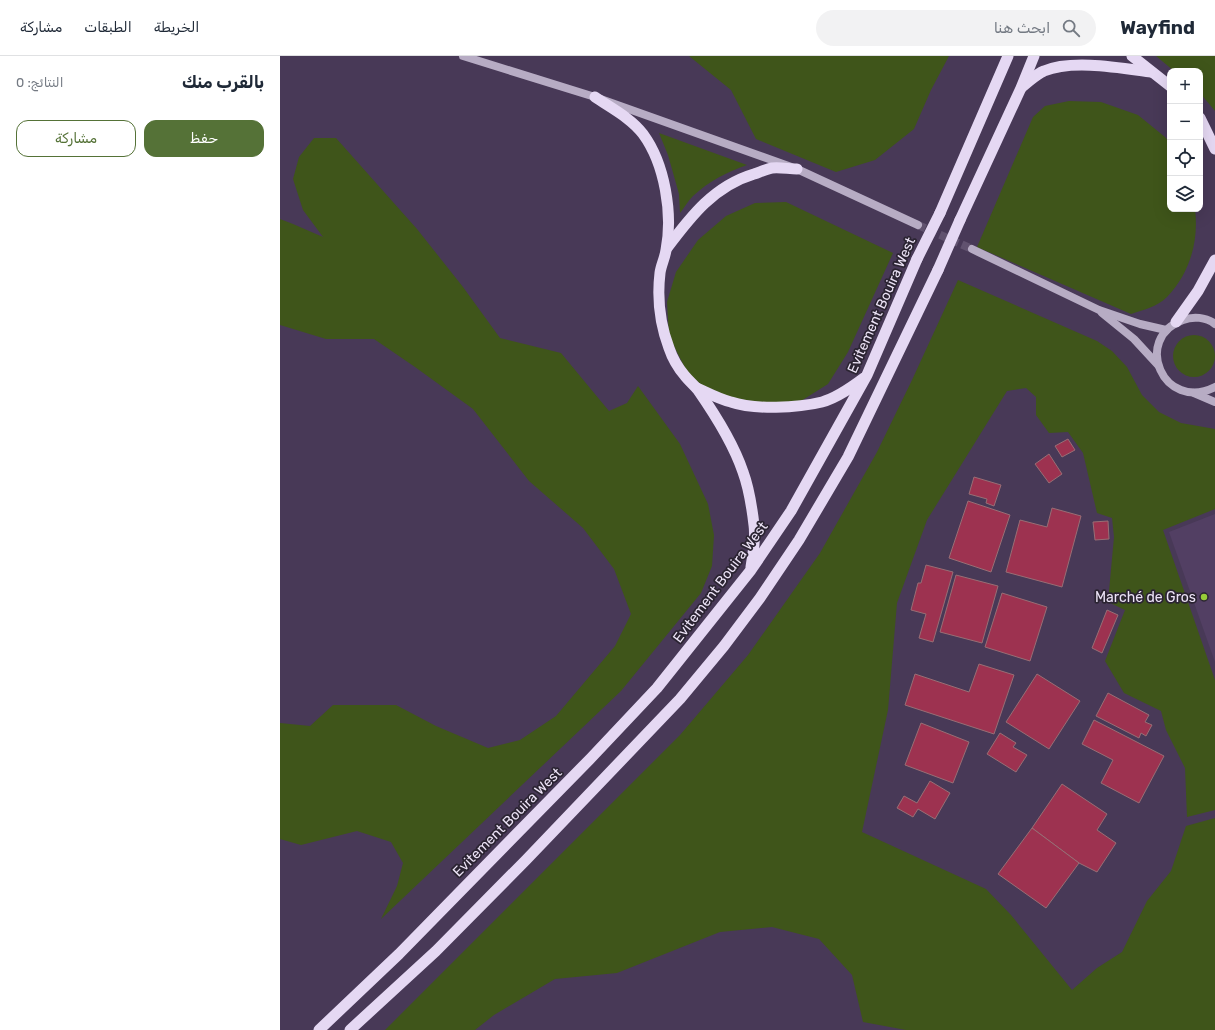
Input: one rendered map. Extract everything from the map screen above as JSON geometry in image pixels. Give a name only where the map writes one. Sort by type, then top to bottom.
[{"type":"highway","name":"Evitement Bouira West","points":[[319,1030],[398,954],[607,742],[657,688],[751,570],[791,511],[867,375],[917,259],[940,213],[1008,56]]},
{"type":"highway","points":[[350,1030],[436,951],[526,860],[680,699],[724,646],[760,598],[799,540],[848,457],[938,270],[1021,88],[1034,56]]},
{"type":"highway","points":[[1132,56],[1167,84]]},
{"type":"highway","points":[[1021,88],[1043,71],[1065,65],[1125,68],[1151,72]]},
{"type":"highway","points":[[595,97],[630,120],[643,134],[655,155],[663,180],[669,212],[666,249],[660,273],[662,328],[669,350],[685,376],[697,388],[730,444],[743,472],[754,526],[751,570]]},
{"type":"highway","points":[[1203,124],[1215,150]]},
{"type":"highway","points":[[666,249],[688,220],[704,203],[727,186],[747,176],[772,168],[797,169]]},
{"type":"highway","points":[[1176,322],[1198,290],[1215,260]]},
{"type":"highway","points":[[697,388],[731,403],[757,408],[789,407],[822,402],[840,394],[867,375]]},
{"type":"main road","points":[[463,56],[595,97],[797,169],[918,225]]},
{"type":"main road","points":[[972,249],[1099,310],[1140,324],[1166,330]]},
{"type":"main road","points":[[1099,310],[1134,339],[1158,364]]},
{"type":"main road","points":[[1215,324],[1201,318],[1188,318],[1176,322],[1166,330],[1159,340],[1157,352],[1158,364],[1162,376],[1171,385],[1181,391],[1194,393],[1215,402]]},
{"type":"main road","points":[[1194,393],[1206,391],[1215,387]]},
{"type":"shaded area","name":"Marché de Gros","points":[[1215,514],[1215,662],[1169,532]]},
{"type":"green space","points":[[689,56],[949,56],[931,90],[914,129],[875,160],[836,172],[756,139],[731,90]]},
{"type":"green space","points":[[1156,56],[1215,56],[1215,111],[1203,97],[1203,68],[1170,68]]},
{"type":"green space","points":[[1069,101],[1101,102],[1138,115],[1167,139],[1167,212],[1195,212],[1196,233],[1191,256],[1182,278],[1167,297],[1150,308],[1131,314],[977,247],[1033,117],[1045,106]]},
{"type":"green space","points":[[659,133],[747,165],[725,174],[705,186],[689,200],[680,213],[679,194],[668,155]]},
{"type":"green space","points":[[314,138],[336,138],[417,229],[463,287],[500,338],[561,353],[609,411],[627,403],[638,386],[680,444],[708,504],[714,535],[712,566],[701,593],[621,691],[381,919],[397,886],[403,863],[391,842],[357,831],[301,845],[280,839],[280,723],[310,726],[333,705],[396,705],[436,726],[488,748],[520,740],[556,716],[615,646],[631,614],[614,569],[583,528],[529,481],[473,409],[374,339],[326,339],[280,325],[280,219],[323,237],[303,210],[293,179],[299,157]]},
{"type":"green space","points":[[786,202],[893,253],[848,352],[828,384],[801,401],[769,404],[710,394],[686,370],[669,336],[667,302],[676,272],[698,240],[726,216],[755,203]]},
{"type":"green space","points":[[958,280],[1097,341],[1112,351],[1127,367],[1142,395],[1159,412],[1181,423],[1215,429],[1215,509],[1163,530],[1215,680],[1215,810],[1187,817],[1185,768],[1166,730],[1161,711],[1124,693],[1105,661],[1125,610],[1108,602],[1114,537],[1112,518],[1097,513],[1083,453],[1068,432],[1049,433],[1036,415],[1036,397],[1026,388],[1007,391],[927,520],[897,603],[888,710],[862,832],[986,889],[1011,915],[1072,990],[1097,968],[1122,952],[1147,901],[1171,871],[1186,826],[1215,818],[1215,1030],[906,1030],[863,1022],[852,975],[819,939],[772,927],[720,932],[617,973],[555,979],[494,1015],[475,1030],[385,1030],[680,735],[748,655],[820,553],[877,452]]},
{"type":"green space","points":[[1190,335],[1198,335],[1209,341],[1215,352],[1215,360],[1209,371],[1198,377],[1190,377],[1179,371],[1173,360],[1173,352],[1179,341]]},
{"type":"building","points":[[1068,439],[1075,450],[1062,457],[1055,446]]},
{"type":"building","points":[[1049,454],[1062,474],[1049,483],[1035,464]]},
{"type":"building","points":[[974,477],[1001,485],[994,506],[986,503],[987,499],[969,494]]},
{"type":"building","points":[[968,501],[1010,515],[991,572],[949,558]]},
{"type":"building","points":[[1052,508],[1081,516],[1062,587],[1006,572],[1020,520],[1047,527]]},
{"type":"building","points":[[1108,521],[1109,539],[1095,540],[1093,522]]},
{"type":"building","points":[[926,565],[953,572],[933,642],[919,638],[926,614],[911,610],[918,583],[921,583]]},
{"type":"building","points":[[956,575],[998,586],[982,643],[940,632]]},
{"type":"building","points":[[1002,593],[1047,607],[1030,661],[985,647]]},
{"type":"building","points":[[1107,610],[1118,615],[1102,653],[1092,648]]},
{"type":"building","points":[[979,664],[1014,675],[994,734],[905,705],[915,674],[969,692]]},
{"type":"building","points":[[1037,674],[1080,701],[1049,749],[1006,722]]},
{"type":"building","points":[[1108,693],[1149,715],[1145,722],[1152,725],[1146,736],[1141,733],[1139,738],[1096,716]]},
{"type":"building","points":[[1094,720],[1164,756],[1139,803],[1101,783],[1113,760],[1082,744]]},
{"type":"building","points":[[921,723],[969,742],[953,783],[905,765]]},
{"type":"building","points":[[1000,733],[1016,743],[1013,747],[1027,755],[1016,772],[987,754]]},
{"type":"building","points":[[930,781],[950,793],[935,819],[918,809],[913,817],[897,808],[904,796],[917,803]]},
{"type":"building","points":[[1062,784],[1107,814],[1097,830],[1116,843],[1097,872],[1079,863],[1032,828]]},
{"type":"building","points":[[1032,828],[1079,863],[1046,908],[998,874]]},
{"type":"tunnel","points":[[918,225],[972,249]]},
{"type":"place","name":"Marché de Gros","points":[[1204,597]]}]
